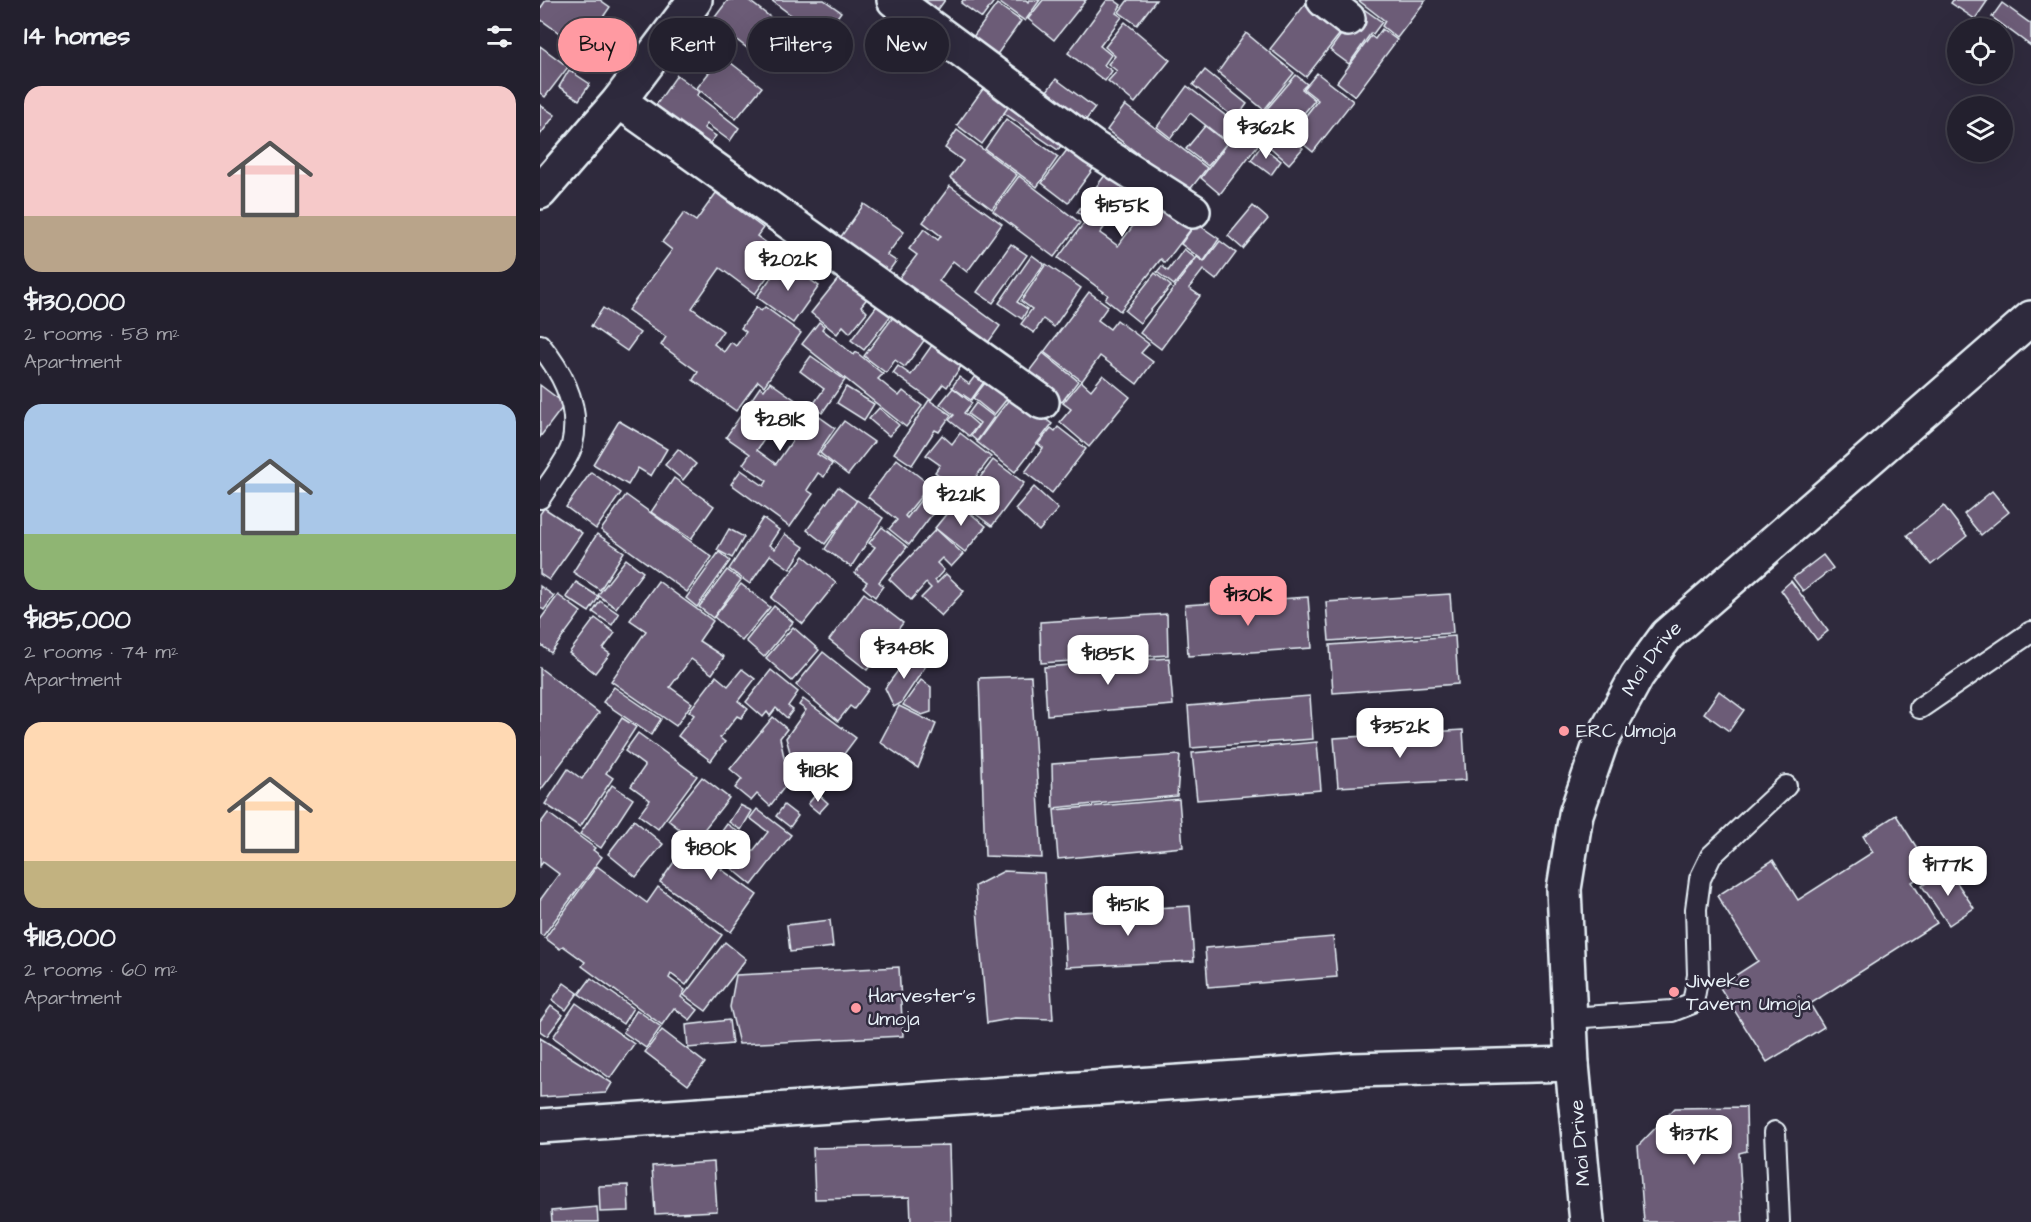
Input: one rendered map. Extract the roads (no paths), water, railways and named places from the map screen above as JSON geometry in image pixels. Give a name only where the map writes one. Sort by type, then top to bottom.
[{"type":"street","points":[[540,192],[619,101],[695,0]]},
{"type":"street","points":[[894,0],[1094,148],[1193,211]]},
{"type":"street","points":[[619,101],[1042,402]]},
{"type":"street","name":"Moi Drive","points":[[1587,1222],[1572,1064],[1564,889],[1576,814],[1601,742],[1637,676],[1667,635],[2031,318]]},
{"type":"street","points":[[540,1126],[1353,1070],[1572,1064]]},
{"type":"lane","points":[[540,345],[552,360],[570,397],[574,411],[572,447],[540,498]]},
{"type":"lane","points":[[1920,708],[2031,632]]},
{"type":"lane","points":[[1570,1018],[1671,1011],[1693,1003],[1698,975],[1696,909],[1700,879],[1711,856],[1786,786]]},
{"type":"lane","points":[[1775,1132],[1779,1222]]},
{"type":"place","name":"ERC Umoja","points":[[1564,731]]},
{"type":"place","name":"Jiweke Tavern Umoja","points":[[1674,992]]},
{"type":"place","name":"Harvester's Umoja","points":[[856,1008]]}]
